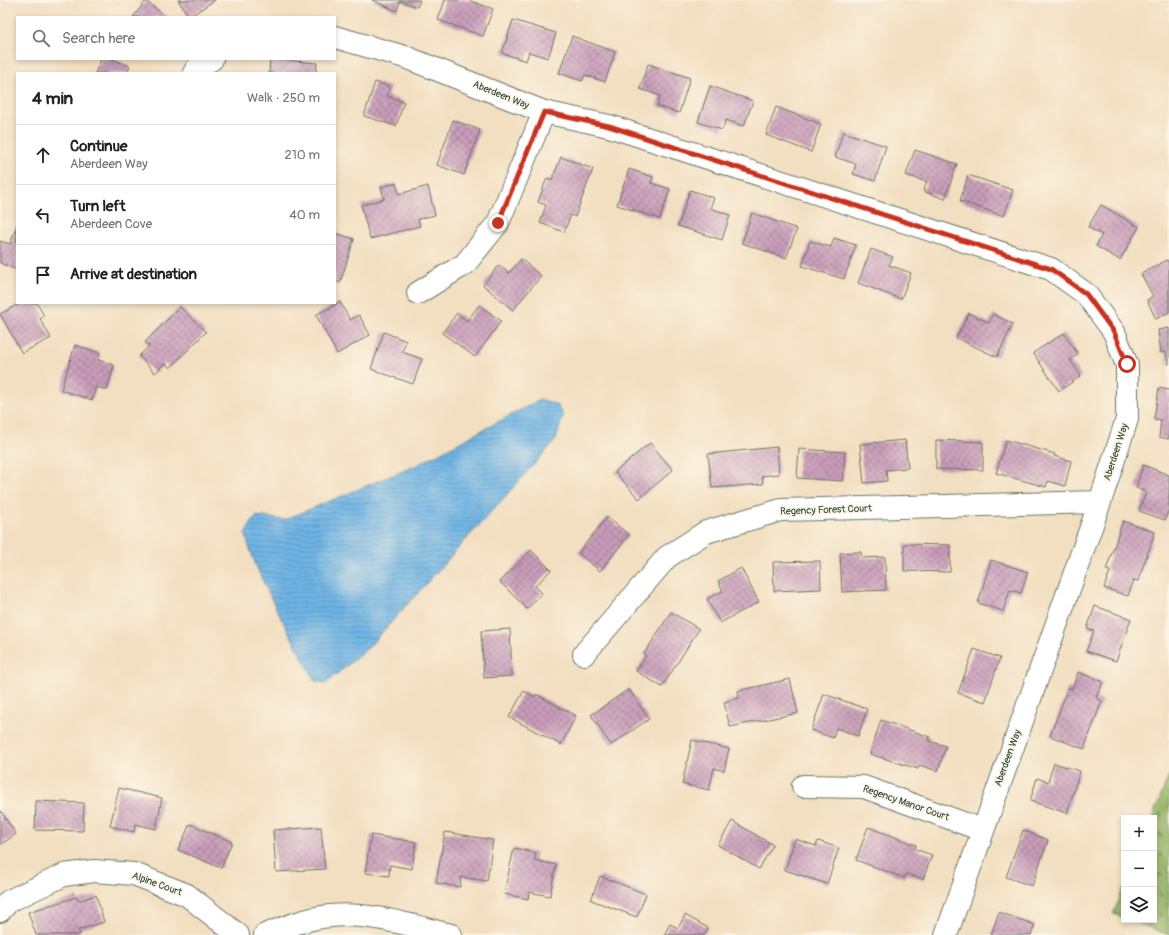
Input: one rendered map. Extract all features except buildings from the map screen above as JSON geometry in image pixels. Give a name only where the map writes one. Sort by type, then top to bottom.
[{"type":"street","name":"Aberdeen Way","points":[[336,37],[404,57],[544,112],[609,126],[1051,269],[1086,294],[1114,332],[1127,364],[1127,419],[1100,502],[982,830],[946,935]]},
{"type":"street","points":[[195,72],[197,68],[210,60]]},
{"type":"street","points":[[418,293],[465,264],[498,223],[544,112]]},
{"type":"street","name":"Regency Forest Court","points":[[584,654],[667,557],[706,532],[781,510],[1100,502]]},
{"type":"street","name":"Regency Manor Court","points":[[803,786],[864,787],[982,830]]},
{"type":"street","name":"Alpine Court","points":[[0,911],[9,901],[64,875],[94,871],[134,874],[187,895],[238,935]]},
{"type":"street","points":[[265,935],[302,921],[330,916],[363,916],[451,935]]},
{"type":"green space","points":[[1169,775],[1169,935],[1137,923],[1157,923],[1157,815],[1153,815]]},
{"type":"green space","points":[[1121,894],[1121,917],[1113,914]]},
{"type":"water","points":[[541,399],[557,405],[563,416],[556,440],[367,649],[326,683],[315,681],[276,608],[251,552],[245,533],[256,516],[284,520],[415,466]]},
{"type":"route","points":[[498,223],[544,112],[609,126],[1051,269],[1086,294],[1114,332],[1127,364]]}]
